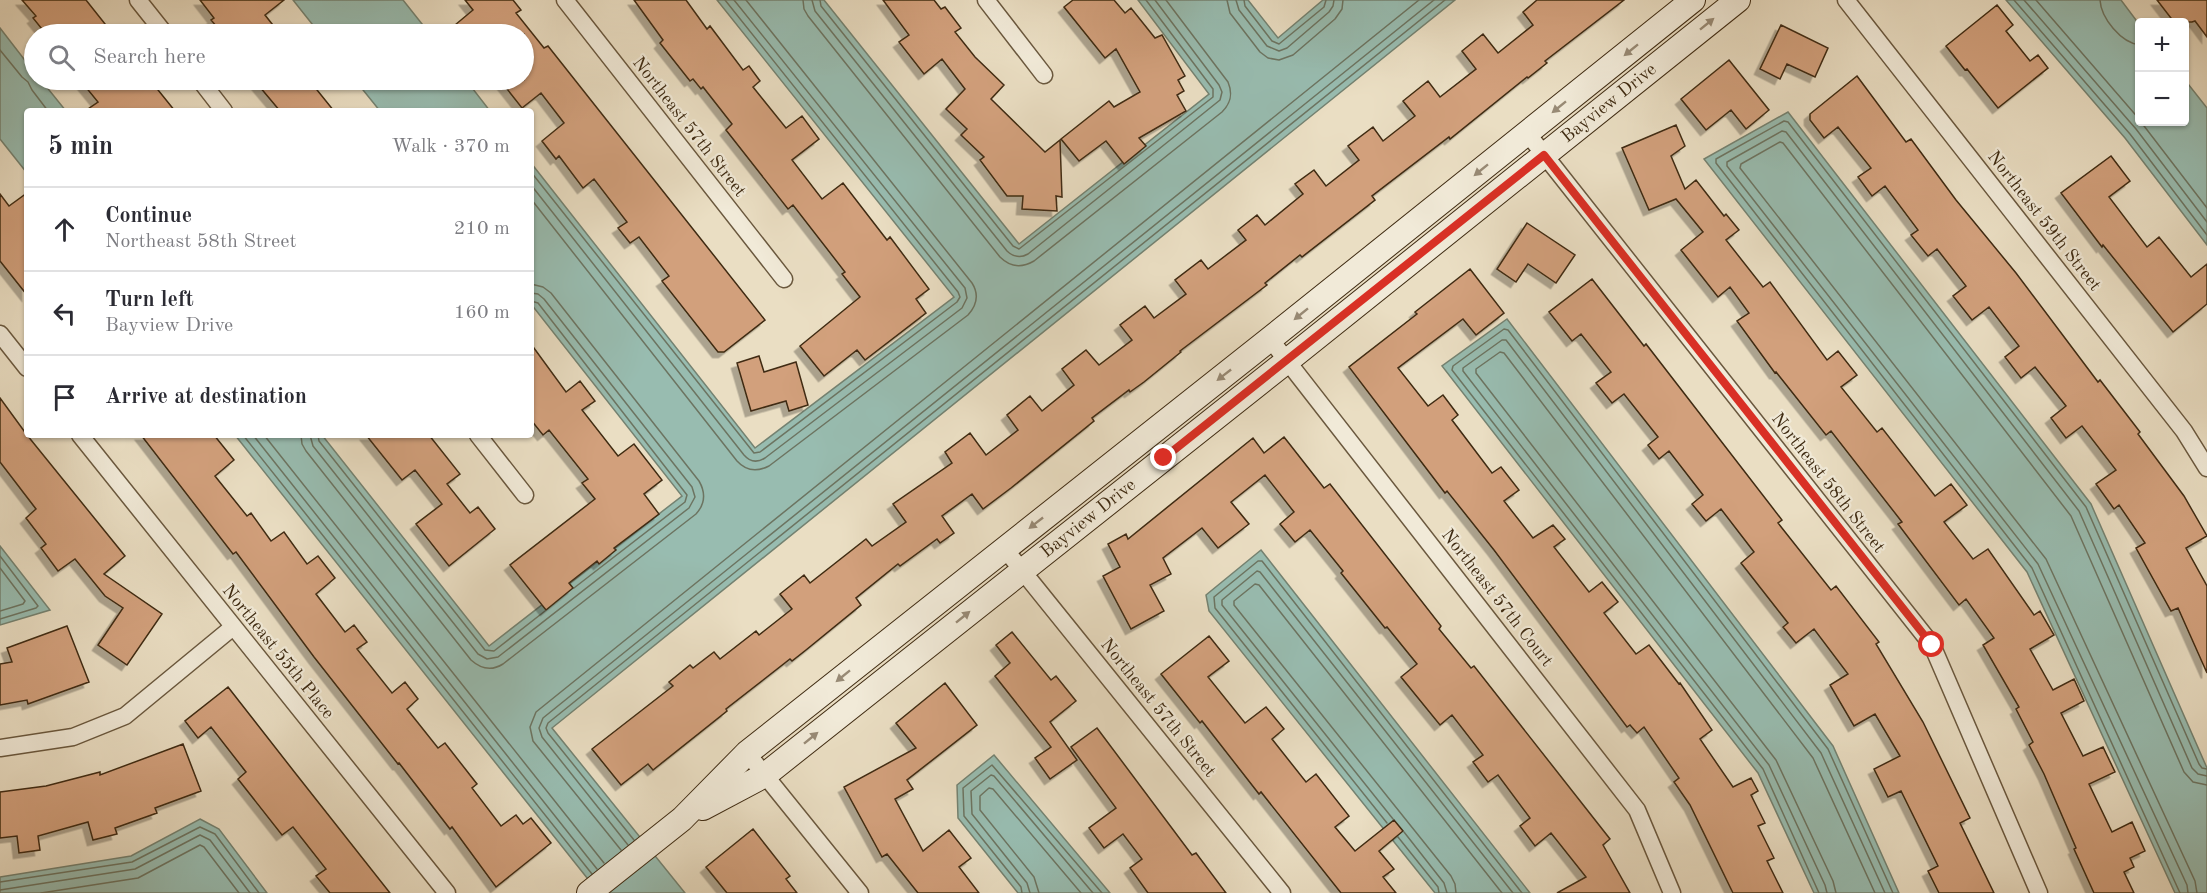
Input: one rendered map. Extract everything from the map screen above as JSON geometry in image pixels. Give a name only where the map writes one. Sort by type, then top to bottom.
[{"type":"street","points":[[138,0],[157,24]]},
{"type":"street","name":"Northeast 57th Street","points":[[564,0],[784,279]]},
{"type":"street","points":[[986,0],[1044,75]]},
{"type":"street","name":"Bayview Drive","points":[[589,893],[682,819],[747,753],[1693,0]]},
{"type":"street","name":"Bayview Drive","points":[[682,819],[765,775],[1738,0]]},
{"type":"street","name":"Northeast 59th Street","points":[[1846,0],[2184,431],[2207,468]]},
{"type":"street","points":[[1663,24],[1680,46]]},
{"type":"street","points":[[208,90],[222,108]]},
{"type":"street","name":"Northeast 58th Street","points":[[1527,134],[1932,645],[2039,893]]},
{"type":"street","points":[[1413,224],[1430,247]]},
{"type":"street","points":[[0,334],[24,364]]},
{"type":"street","name":"Northeast 57th Court","points":[[1270,339],[1637,810],[1672,893]]},
{"type":"street","points":[[1146,436],[1164,458]]},
{"type":"street","name":"Northeast 55th Place","points":[[82,438],[447,893]]},
{"type":"street","points":[[480,438],[525,495]]},
{"type":"street","name":"Northeast 57th Street","points":[[1004,548],[1282,893]]},
{"type":"street","points":[[0,748],[73,737],[125,716],[233,627]]},
{"type":"street","points":[[873,652],[890,675]]},
{"type":"street","points":[[747,753],[860,893]]},
{"type":"water","points":[[293,0],[403,0],[422,24],[312,24]]},
{"type":"water","points":[[717,0],[824,0],[1019,244],[1209,94],[1138,0],[1248,0],[1278,38],[1323,0],[1455,0],[552,728],[685,893],[599,893],[237,438],[324,438],[489,646],[682,496],[534,308],[534,167],[755,448],[954,297]]},
{"type":"water","points":[[2006,0],[2121,0],[2135,19],[2135,126],[2189,126],[2189,85],[2207,108],[2207,245],[2125,138]]},
{"type":"water","points":[[0,28],[24,59],[24,90],[49,90],[64,108],[24,108],[24,169],[0,139]]},
{"type":"water","points":[[363,90],[474,90],[488,108],[378,108]]},
{"type":"water","points":[[1788,112],[2091,504],[2207,768],[2207,893],[2175,893],[2027,572],[1704,159]]},
{"type":"water","points":[[1507,319],[1833,746],[1899,893],[1814,893],[1758,773],[1442,366]]},
{"type":"water","points":[[0,546],[50,610],[0,625]]},
{"type":"water","points":[[1261,550],[1530,893],[1435,893],[1209,611],[1206,595]]},
{"type":"water","points":[[994,755],[1110,893],[1018,893],[958,818],[957,785]]},
{"type":"water","points":[[200,819],[219,829],[267,893],[0,893],[0,877],[131,856]]},
{"type":"building","points":[[22,0],[86,0],[105,24],[38,24],[33,18],[36,16]]},
{"type":"building","points":[[200,0],[284,0],[265,15],[272,24],[214,24],[211,20],[214,18]]},
{"type":"building","points":[[465,0],[513,0],[521,10],[516,13],[525,24],[456,24],[473,10]]},
{"type":"building","points":[[634,0],[686,0],[707,29],[710,26],[743,70],[749,66],[760,81],[753,87],[786,128],[802,116],[819,139],[792,160],[822,199],[843,183],[887,240],[890,237],[929,289],[916,299],[926,313],[865,360],[857,350],[824,376],[800,346],[860,297],[842,274],[845,272],[793,205],[788,209],[726,130],[732,124],[703,87],[701,89],[693,79],[690,81],[660,43],[663,40]]},
{"type":"building","points":[[883,0],[934,0],[941,9],[945,7],[961,28],[955,32],[975,57],[1004,85],[991,99],[1045,152],[1060,140],[1062,197],[1056,196],[1057,211],[1022,209],[1023,196],[1007,196],[980,160],[984,157],[961,135],[967,129],[946,109],[965,89],[942,59],[924,74],[899,42],[909,35]]},
{"type":"building","points":[[1073,0],[1114,0],[1125,13],[1131,8],[1155,38],[1162,35],[1185,76],[1178,80],[1184,91],[1177,95],[1186,111],[1139,138],[1146,146],[1124,164],[1106,141],[1079,161],[1061,139],[1109,101],[1114,107],[1140,92],[1116,49],[1105,58],[1064,7]]},
{"type":"building","points":[[1537,0],[1624,0],[1450,139],[1449,137],[1372,196],[1375,200],[1302,257],[1300,255],[1265,283],[1267,285],[1180,351],[1144,382],[1130,392],[1129,390],[1092,418],[1094,421],[1011,488],[983,509],[972,494],[942,516],[954,533],[940,543],[937,539],[900,566],[898,564],[856,598],[861,605],[806,650],[792,661],[790,659],[726,709],[727,711],[653,770],[648,764],[621,785],[592,749],[673,686],[669,682],[690,665],[693,668],[714,652],[720,659],[756,631],[759,635],[792,609],[780,594],[804,575],[810,583],[866,539],[872,546],[906,522],[893,504],[952,463],[945,452],[970,433],[986,455],[1018,430],[1007,415],[1030,396],[1042,411],[1074,385],[1062,369],[1086,350],[1099,365],[1132,340],[1120,325],[1145,306],[1154,318],[1186,294],[1175,280],[1201,260],[1208,269],[1246,240],[1238,230],[1257,215],[1265,225],[1303,194],[1295,184],[1314,170],[1326,186],[1359,160],[1348,146],[1373,127],[1383,141],[1415,116],[1403,101],[1428,81],[1440,97],[1476,69],[1462,51],[1483,34],[1498,53],[1533,25],[1523,12]]},
{"type":"building","points":[[2157,0],[2207,0],[2207,37],[2195,21],[2189,22],[2189,18],[2171,18]]},
{"type":"building","points":[[1997,5],[2013,25],[2006,31],[2030,61],[2038,55],[2048,68],[1998,108],[1946,46]]},
{"type":"building","points":[[1781,25],[1828,48],[1815,77],[1787,64],[1780,79],[1760,69]]},
{"type":"building","points":[[534,36],[544,48],[548,46],[765,320],[724,352],[718,352],[662,281],[669,276],[639,237],[630,243],[618,228],[627,222],[594,179],[583,188],[559,156],[556,159],[542,141],[564,123],[541,93],[522,108],[508,90],[534,90]]},
{"type":"building","points":[[1729,60],[1769,110],[1746,129],[1731,110],[1706,130],[1681,99]]},
{"type":"building","points":[[1857,76],[1906,142],[1911,139],[2098,382],[2100,380],[2140,432],[2138,434],[2184,496],[2207,536],[2186,548],[2207,586],[2207,673],[2178,608],[2171,611],[2136,548],[2145,543],[2119,505],[2114,509],[2096,484],[2116,470],[2082,426],[2066,438],[2051,418],[2066,406],[2035,367],[2021,378],[2005,357],[2019,346],[1989,307],[1972,320],[1953,296],[1966,286],[1937,249],[1928,256],[1911,235],[1918,230],[1885,186],[1872,196],[1858,177],[1871,168],[1838,127],[1824,138],[1810,120],[1810,114]]},
{"type":"building","points":[[88,90],[158,90],[173,108],[89,108],[98,102]]},
{"type":"building","points":[[262,90],[317,90],[332,108],[277,108]]},
{"type":"building","points":[[1676,125],[1685,146],[1671,156],[1685,189],[1696,180],[1724,216],[1726,214],[1739,230],[1726,240],[1763,287],[1770,282],[1827,360],[1838,351],[1857,375],[1841,387],[1877,432],[1882,428],[1935,496],[1951,484],[1967,505],[1944,522],[1973,559],[1988,549],[2034,615],[2040,611],[2054,635],[2030,649],[2053,690],[2074,679],[2084,701],[2061,713],[2083,756],[2103,747],[2115,772],[2089,784],[2112,832],[2132,822],[2145,851],[2130,858],[2134,867],[2124,872],[2134,893],[2094,893],[2044,774],[2029,745],[2033,742],[2016,709],[2019,707],[1983,645],[1994,638],[1966,599],[1959,605],[1898,524],[1902,522],[1831,431],[1826,435],[1775,373],[1737,321],[1749,313],[1730,287],[1718,297],[1681,250],[1703,232],[1676,199],[1649,210],[1622,148]]},
{"type":"building","points":[[2111,156],[2130,181],[2109,197],[2147,247],[2159,237],[2191,277],[2207,264],[2207,304],[2173,332],[2103,245],[2102,247],[2061,193]]},
{"type":"building","points":[[0,194],[9,206],[24,195],[24,291],[0,261]]},
{"type":"building","points":[[1527,223],[1575,255],[1556,283],[1528,264],[1516,282],[1497,269]]},
{"type":"building","points":[[1470,269],[1504,313],[1476,335],[1463,319],[1398,368],[1428,406],[1443,395],[1458,415],[1452,420],[1492,473],[1501,467],[1519,490],[1504,501],[1533,538],[1553,525],[1565,539],[1554,547],[1589,592],[1602,582],[1618,602],[1604,613],[1636,654],[1649,645],[1680,683],[1712,730],[1700,739],[1733,787],[1751,778],[1758,791],[1751,795],[1765,823],[1758,826],[1774,858],[1767,861],[1783,893],[1733,893],[1690,805],[1674,782],[1679,778],[1644,727],[1637,733],[1630,725],[1627,727],[1494,550],[1447,491],[1445,493],[1349,367]]},
{"type":"building","points":[[1592,279],[1644,346],[1646,344],[1782,520],[1778,523],[1831,590],[1836,586],[1879,642],[1876,644],[1923,722],[1970,818],[1960,823],[1994,893],[1939,893],[1928,871],[1938,866],[1901,791],[1888,797],[1874,769],[1900,756],[1875,714],[1854,726],[1830,685],[1848,674],[1814,629],[1796,643],[1783,627],[1788,623],[1741,563],[1754,552],[1721,509],[1706,521],[1692,504],[1703,495],[1669,451],[1659,459],[1648,445],[1658,437],[1624,394],[1612,403],[1596,383],[1611,372],[1581,334],[1572,341],[1549,312]]},
{"type":"building","points":[[534,348],[566,392],[580,381],[595,401],[582,410],[618,456],[634,444],[662,480],[644,494],[659,514],[614,548],[616,550],[599,564],[597,561],[569,583],[573,588],[546,610],[510,565],[595,499],[582,483],[588,479],[549,430],[543,435],[534,424]]},
{"type":"building","points":[[759,356],[764,372],[796,362],[808,405],[789,411],[786,401],[751,411],[737,363]]},
{"type":"building","points":[[0,398],[24,431],[24,438],[29,438],[125,556],[104,574],[162,614],[127,665],[98,645],[123,608],[105,596],[75,559],[58,571],[41,548],[46,544],[26,518],[36,509],[0,462]]},
{"type":"building","points":[[1284,437],[1324,488],[1330,484],[1441,626],[1439,629],[1471,668],[1474,666],[1610,839],[1603,845],[1630,893],[1557,893],[1586,877],[1551,833],[1535,846],[1520,826],[1530,818],[1498,775],[1488,782],[1473,762],[1483,755],[1452,715],[1440,725],[1401,677],[1417,664],[1341,573],[1343,571],[1310,530],[1295,542],[1280,524],[1294,512],[1265,475],[1231,502],[1249,524],[1218,548],[1202,528],[1163,558],[1171,574],[1150,585],[1164,611],[1131,629],[1103,576],[1120,567],[1108,544],[1126,534],[1128,539],[1253,438],[1264,453]]},
{"type":"building","points":[[143,438],[216,438],[234,460],[215,476],[247,516],[251,513],[271,541],[284,532],[307,564],[318,556],[335,578],[316,594],[345,632],[354,625],[367,642],[357,649],[392,693],[405,682],[418,699],[407,709],[438,748],[445,743],[477,784],[472,788],[501,826],[516,815],[523,824],[531,818],[551,843],[496,887],[452,827],[450,829],[314,657],[236,552],[233,554]]},
{"type":"building","points":[[368,438],[431,438],[460,474],[447,484],[470,513],[478,507],[495,529],[449,566],[416,524],[442,504],[415,470],[402,480]]},
{"type":"building","points":[[67,626],[89,682],[28,704],[27,700],[0,705],[0,664],[12,662],[7,648]]},
{"type":"building","points":[[1012,632],[1051,680],[1056,676],[1076,701],[1050,722],[1077,760],[1050,779],[1035,758],[1051,747],[995,676],[1010,663],[996,645]]},
{"type":"building","points":[[1209,636],[1229,661],[1208,677],[1245,723],[1266,707],[1284,729],[1272,739],[1306,782],[1316,774],[1349,816],[1335,827],[1355,851],[1394,820],[1403,831],[1379,851],[1394,869],[1383,877],[1396,893],[1341,893],[1261,792],[1259,794],[1202,721],[1200,723],[1161,674]]},
{"type":"building","points":[[945,683],[977,725],[907,780],[913,789],[895,799],[923,851],[949,830],[971,858],[959,867],[979,893],[918,893],[887,854],[882,857],[844,787],[916,748],[896,723]]},
{"type":"building","points":[[228,687],[390,893],[330,893],[316,876],[326,869],[293,827],[282,835],[238,779],[246,772],[211,727],[198,738],[185,721]]},
{"type":"building","points":[[1097,728],[1192,855],[1196,853],[1226,893],[1148,893],[1130,868],[1142,859],[1123,834],[1104,848],[1089,828],[1116,808],[1071,747]]},
{"type":"building","points":[[183,744],[201,791],[155,808],[157,813],[115,828],[117,834],[93,840],[88,822],[38,836],[40,850],[19,853],[17,836],[0,838],[0,792],[46,786],[100,772],[100,775]]},
{"type":"building","points":[[753,829],[790,876],[786,879],[797,893],[727,893],[706,867]]},
{"type":"route","points":[[1164,458],[1544,155],[1932,645]]}]
